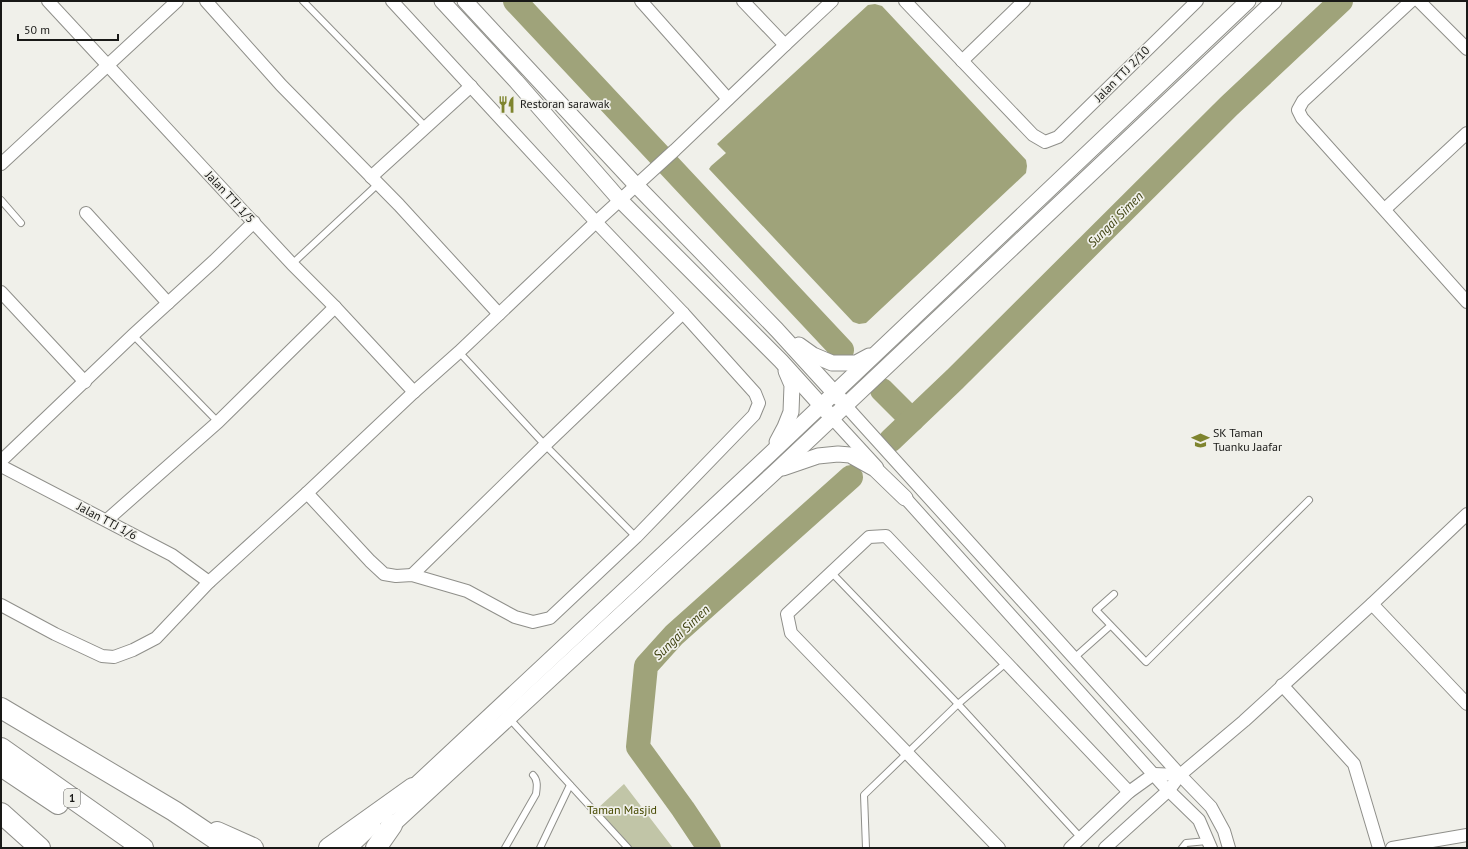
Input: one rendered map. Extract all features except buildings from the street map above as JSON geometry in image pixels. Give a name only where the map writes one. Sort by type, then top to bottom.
[{"type":"highway","points":[[1,708],[174,812],[229,848]]},
{"type":"highway","name":"1","points":[[1,748],[143,848]]},
{"type":"highway","name":"1","points":[[1,766],[98,831],[119,848]]},
{"type":"highway","points":[[329,848],[413,788]]},
{"type":"highway","points":[[174,812],[252,848]]},
{"type":"highway","points":[[1,813],[40,848]]},
{"type":"highway","points":[[376,848],[392,825]]},
{"type":"street","name":"Jalan TTJ 1/5","points":[[48,1],[292,264],[336,307],[414,392]]},
{"type":"street","points":[[1,164],[177,1]]},
{"type":"street","points":[[206,1],[281,85],[374,180],[500,314]]},
{"type":"street","points":[[307,493],[384,574],[396,576],[412,575],[467,591],[515,617],[532,622],[550,618],[636,537],[754,415],[760,403],[755,393],[683,313],[596,222],[392,1]]},
{"type":"street","points":[[442,1],[516,81],[620,200],[781,361],[1168,790],[1199,820],[1209,844]]},
{"type":"street","points":[[466,1],[636,185],[777,330],[1180,776],[1211,807],[1224,831],[1229,848]]},
{"type":"street","points":[[641,1],[728,99]]},
{"type":"street","points":[[743,1],[784,45]]},
{"type":"street","points":[[1,606],[102,656],[114,657],[133,650],[156,638],[209,582],[500,314],[596,222],[676,150],[784,45],[832,1]]},
{"type":"street","points":[[905,1],[962,61],[1024,1]]},
{"type":"street","name":"Jalan TTJ 2/10","points":[[962,61],[1033,136],[1045,142],[1058,137],[1196,1]]},
{"type":"street","points":[[370,848],[392,825],[509,718],[581,641],[769,455],[1248,1]]},
{"type":"street","points":[[349,848],[500,706],[581,641],[775,472],[1274,1]]},
{"type":"street","points":[[1411,1],[1303,101],[1298,110],[1302,118],[1467,302]]},
{"type":"street","points":[[1419,1],[1467,49]]},
{"type":"street","points":[[374,180],[425,126],[471,86]]},
{"type":"street","points":[[1384,209],[1467,132]]},
{"type":"street","points":[[86,213],[168,303]]},
{"type":"street","points":[[2,459],[254,222]]},
{"type":"street","points":[[1,292],[85,382]]},
{"type":"street","points":[[107,520],[218,422],[336,307]]},
{"type":"street","points":[[412,575],[683,313]]},
{"type":"street","points":[[777,330],[813,355],[832,363],[856,363],[879,351]]},
{"type":"street","points":[[769,455],[785,427],[790,412],[792,385],[781,361]]},
{"type":"street","points":[[775,472],[795,463],[818,456],[838,454],[850,455],[875,469],[905,498]]},
{"type":"street","name":"Jalan TTJ 1/6","points":[[2,459],[107,520],[172,555],[209,582]]},
{"type":"street","points":[[1105,848],[1168,790],[1180,776],[1244,721],[1372,604],[1467,514]]},
{"type":"street","points":[[999,848],[791,633],[787,614],[869,537],[886,536],[1129,792]]},
{"type":"street","points":[[1372,604],[1467,704]]},
{"type":"street","points":[[1282,685],[1354,764],[1379,848]]},
{"type":"street","points":[[1070,848],[1129,792],[1154,774],[1180,776]]},
{"type":"street","points":[[1392,848],[1467,835]]},
{"type":"lane","points":[[303,1],[425,126]]},
{"type":"lane","points":[[292,264],[374,180]]},
{"type":"lane","points":[[1,200],[21,223]]},
{"type":"lane","points":[[133,335],[218,422]]},
{"type":"lane","points":[[459,352],[545,445],[636,537]]},
{"type":"lane","points":[[1114,594],[1096,610],[1146,662],[1309,500]]},
{"type":"lane","points":[[831,572],[958,704],[1080,838]]},
{"type":"lane","points":[[1074,658],[1110,626]]},
{"type":"lane","points":[[866,848],[864,796],[958,704],[1006,663]]},
{"type":"lane","points":[[500,706],[509,718],[628,848]]},
{"type":"lane","points":[[505,848],[536,794],[537,786],[533,775]]},
{"type":"lane","points":[[540,848],[570,785]]},
{"type":"lane","points":[[1182,848],[1186,843],[1209,844]]},
{"type":"green space","name":"Taman Masjid","points":[[624,784],[673,848],[630,848],[629,844],[597,809]]},
{"type":"shaded area","points":[[875,4],[882,6],[1026,160],[1027,166],[1026,173],[866,323],[859,324],[853,322],[709,169],[726,153],[717,144],[868,5]]},
{"type":"waterway","points":[[515,1],[842,350]]},
{"type":"waterway","name":"Sungai Simen","points":[[891,440],[955,379],[1229,106],[1341,1]]},
{"type":"waterway","points":[[882,390],[912,420]]},
{"type":"waterway","name":"Sungai Simen","points":[[709,848],[638,747],[646,666],[674,635],[851,477]]},
{"type":"place","name":"Restoran sarawak","points":[[507,104]]},
{"type":"place","name":"SK Taman Tuanku Jaafar","points":[[1200,440]]}]
